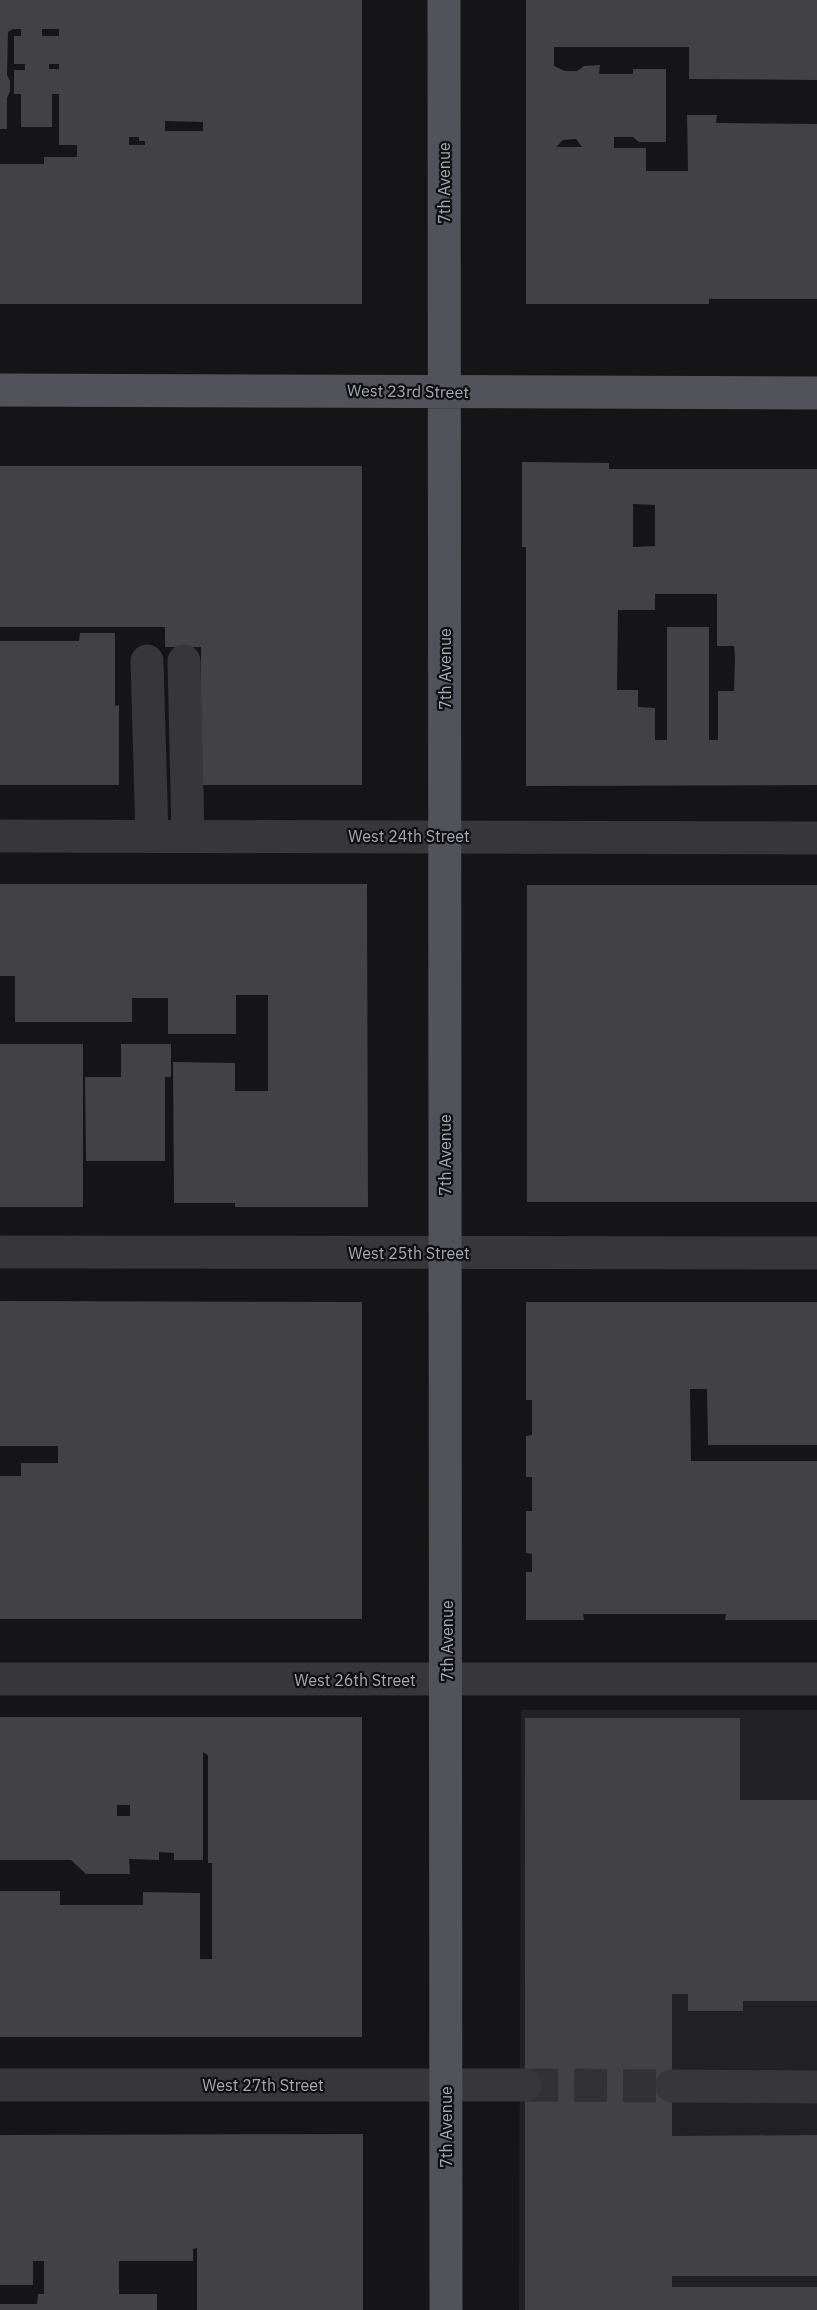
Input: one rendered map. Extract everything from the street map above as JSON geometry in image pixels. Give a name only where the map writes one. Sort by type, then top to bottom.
[{"type":"main road","name":"7th Avenue","points":[[444,0],[446,2310]]},
{"type":"main road","name":"West 23rd Street","points":[[0,390],[817,393]]},
{"type":"street","points":[[147,661],[152,836]]},
{"type":"street","points":[[184,661],[188,836]]},
{"type":"street","name":"West 24th Street","points":[[0,836],[817,838]]},
{"type":"street","name":"West 25th Street","points":[[0,1252],[817,1253]]},
{"type":"street","name":"West 26th Street","points":[[0,1679],[817,1679]]},
{"type":"street","name":"West 27th Street","points":[[0,2085],[525,2085]]},
{"type":"street","points":[[672,2086],[817,2087]]},
{"type":"shaded area","points":[[521,1710],[817,1710],[817,2310],[519,2310]]},
{"type":"building","points":[[0,0],[362,0],[362,304],[0,304],[0,164],[44,164],[44,157],[77,157],[77,145],[59,145],[59,94],[52,94],[52,127],[21,127],[21,94],[14,94],[14,70],[25,70],[25,64],[14,64],[14,36],[21,36],[21,29],[8,32],[7,75],[10,81],[10,91],[7,98],[7,129],[0,129]],"holes":[[[42,29],[59,29],[59,36],[42,36]],[[49,64],[59,64],[59,69],[49,69]],[[165,121],[203,122],[203,131],[165,131]],[[129,137],[139,137],[139,141],[145,141],[145,145],[129,145]]]},
{"type":"building","points":[[526,0],[817,0],[817,80],[689,79],[689,47],[554,47],[554,66],[565,71],[577,71],[584,66],[600,65],[599,74],[633,74],[633,69],[666,69],[666,142],[639,142],[633,137],[614,137],[614,148],[646,148],[646,171],[688,171],[687,115],[717,115],[716,123],[817,124],[817,299],[709,299],[709,304],[526,304]],"holes":[[[576,139],[582,147],[556,147],[563,140]]]},
{"type":"building","points":[[522,462],[609,463],[609,469],[817,469],[817,785],[526,786],[526,547],[522,547]],"holes":[[[633,504],[655,505],[655,546],[633,547]],[[655,594],[717,594],[717,646],[734,646],[735,657],[734,691],[718,691],[718,740],[709,740],[709,627],[667,627],[667,740],[655,740],[655,708],[638,707],[638,690],[617,690],[618,610],[655,610]]]},
{"type":"building","points":[[0,466],[362,466],[362,785],[201,785],[201,647],[165,647],[165,627],[0,627]]},
{"type":"building","points":[[80,633],[115,633],[115,706],[119,705],[119,785],[0,785],[0,641],[79,641]]},
{"type":"building","points":[[0,884],[367,884],[368,1207],[235,1207],[235,1203],[174,1203],[173,1062],[235,1063],[235,1091],[268,1091],[268,995],[236,995],[236,1034],[168,1034],[168,998],[132,998],[132,1022],[15,1022],[15,976],[0,976]]},
{"type":"building","points":[[527,885],[817,885],[817,1202],[527,1202]]},
{"type":"building","points":[[0,1044],[83,1044],[83,1207],[0,1207]]},
{"type":"building","points":[[121,1044],[171,1044],[171,1077],[165,1077],[165,1161],[86,1161],[85,1077],[121,1077]]},
{"type":"building","points":[[0,1301],[362,1302],[362,1619],[0,1619],[0,1476],[21,1476],[21,1463],[58,1463],[58,1446],[0,1446]]},
{"type":"building","points":[[526,1302],[817,1302],[817,1445],[708,1445],[707,1389],[690,1389],[691,1461],[817,1461],[817,1620],[725,1620],[726,1614],[583,1614],[584,1620],[526,1620],[526,1572],[532,1572],[532,1554],[526,1553],[526,1511],[532,1511],[532,1477],[526,1477],[526,1436],[532,1435],[532,1400],[526,1400]]},
{"type":"building","points":[[0,1717],[362,1717],[362,2037],[0,2037],[0,1891],[60,1891],[60,1905],[143,1905],[143,1892],[200,1893],[200,1959],[212,1959],[212,1863],[208,1863],[208,1755],[203,1752],[203,1860],[174,1860],[174,1853],[159,1852],[159,1860],[129,1859],[130,1874],[86,1874],[71,1860],[0,1860]],"holes":[[[117,1805],[130,1805],[130,1816],[117,1816]]]},
{"type":"building","points":[[525,1718],[740,1718],[740,1800],[817,1800],[817,2001],[743,2001],[743,2011],[688,2011],[688,1994],[672,1994],[672,2136],[817,2135],[817,2276],[672,2276],[672,2287],[817,2287],[817,2310],[525,2310]]},
{"type":"building","points":[[363,2134],[363,2310],[197,2310],[197,2248],[193,2249],[193,2261],[119,2261],[119,2294],[157,2294],[157,2310],[0,2310],[0,2304],[37,2304],[38,2294],[44,2294],[44,2261],[33,2261],[33,2285],[0,2285],[0,2135]]},
{"type":"tunnel","points":[[525,2085],[672,2086]]}]
